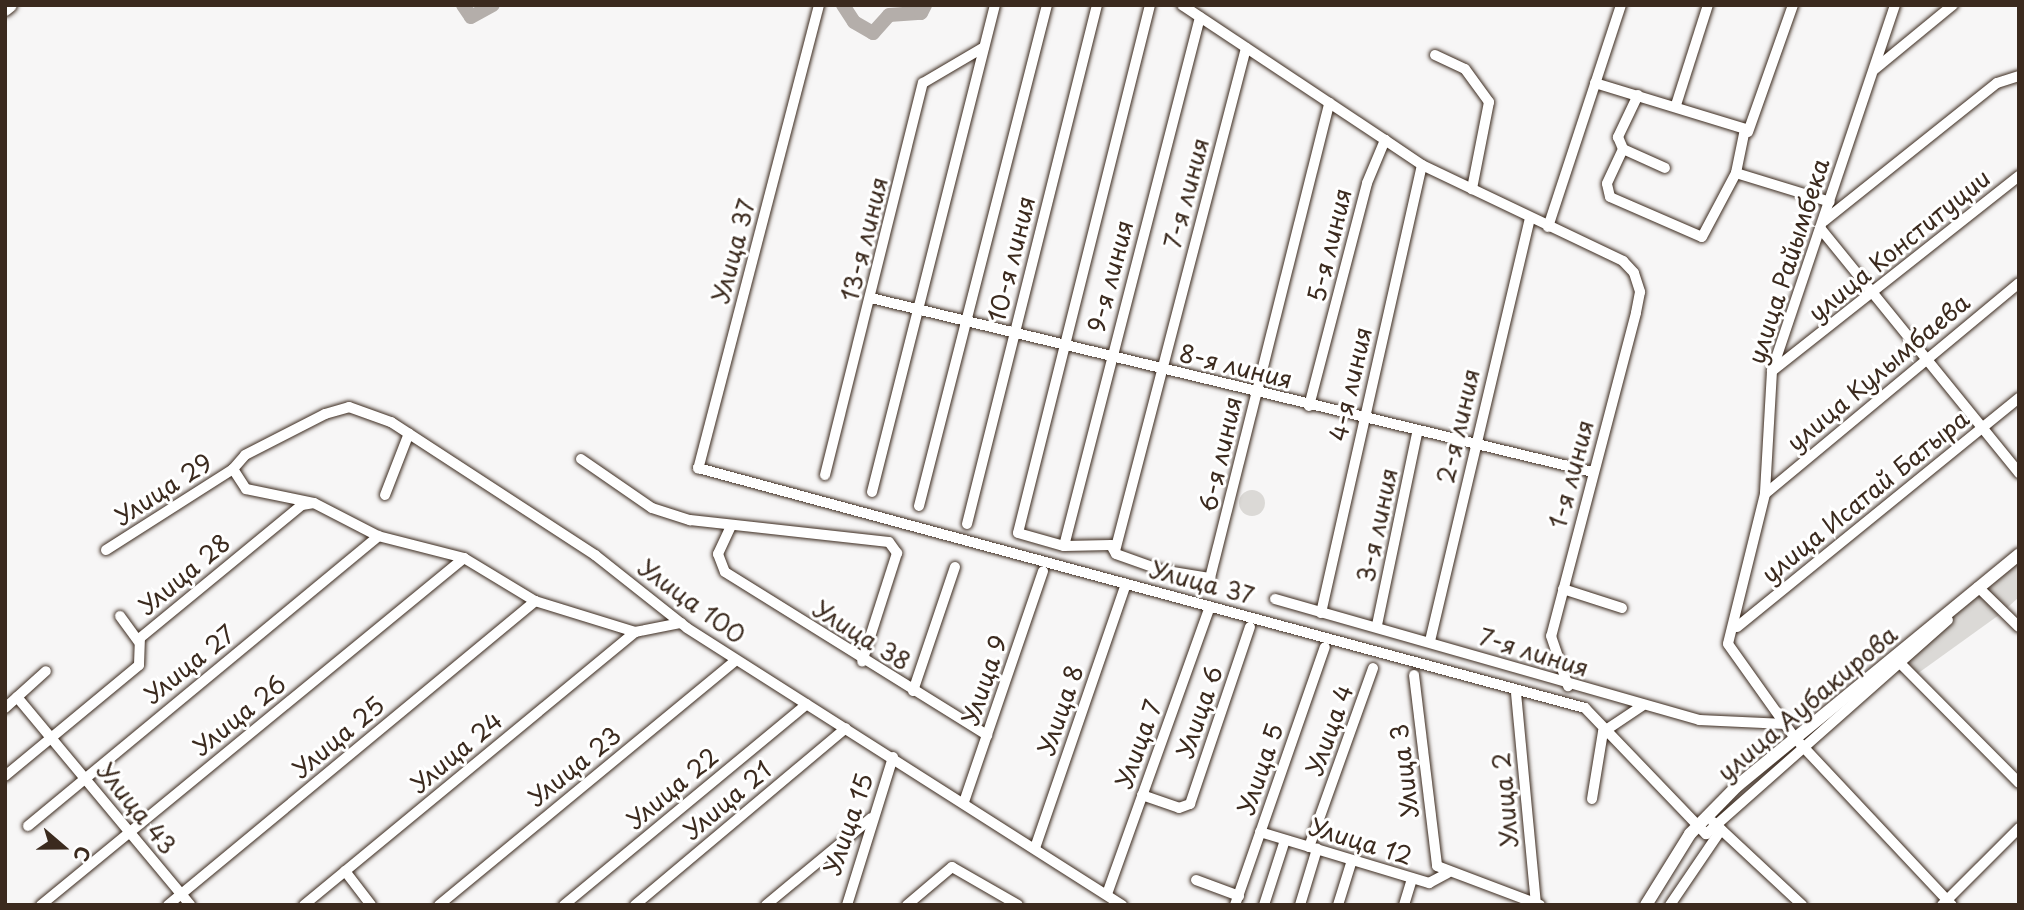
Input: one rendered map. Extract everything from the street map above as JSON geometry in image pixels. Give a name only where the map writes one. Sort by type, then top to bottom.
[{"type":"highway","points":[[5,9],[10,5]]},
{"type":"main road","name":"улица Аубакирова","points":[[1646,905],[1707,816],[1794,737],[2019,556]]},
{"type":"street","name":"Улица 37","points":[[819,5],[698,468],[1586,708],[1706,834],[2019,556]]},
{"type":"street","points":[[872,492],[995,5]]},
{"type":"street","points":[[919,506],[1047,5]]},
{"type":"street","name":"10-я линия","points":[[967,524],[1097,5]]},
{"type":"street","points":[[1067,346],[1150,5]]},
{"type":"street","points":[[1182,5],[1422,166],[1472,189],[1529,221],[1548,227],[1620,5]]},
{"type":"street","points":[[1676,105],[1708,5]]},
{"type":"street","points":[[1623,149],[1607,184],[1610,197],[1695,236],[1708,232],[1736,173],[1793,5]]},
{"type":"street","name":"улица Райымбека","points":[[1895,5],[1772,371],[1765,494],[1737,627],[1728,644],[1794,737],[1947,903]]},
{"type":"street","points":[[1873,71],[1953,5]]},
{"type":"street","name":"9-я линия","points":[[1064,546],[1110,358],[1200,17]]},
{"type":"street","name":"13-я линия","points":[[825,475],[925,78],[984,47]]},
{"type":"street","name":"7-я линия","points":[[1115,551],[1246,48]]},
{"type":"street","points":[[1435,55],[1465,69],[1489,102],[1472,189]]},
{"type":"street","points":[[2019,76],[1997,83],[1821,226],[1872,296],[2019,473]]},
{"type":"street","points":[[1595,83],[1676,105],[1748,132]]},
{"type":"street","points":[[1638,95],[1618,137],[1623,149],[1665,168]]},
{"type":"street","name":"6-я линия","points":[[1067,346],[1018,533],[1064,546],[1098,543],[1161,570],[1210,578],[1329,103]]},
{"type":"street","name":"5-я линия","points":[[1309,406],[1367,183],[1385,140]]},
{"type":"street","name":"4-я линия","points":[[1321,613],[1422,166]]},
{"type":"street","points":[[1736,173],[1830,202]]},
{"type":"street","name":"улица Конституции","points":[[1772,371],[1872,296],[2019,176]]},
{"type":"street","name":"2-я линия","points":[[1430,641],[1473,448],[1529,221]]},
{"type":"street","name":"1-я линия","points":[[1548,227],[1634,273],[1640,292],[1551,635],[1568,686]]},
{"type":"street","name":"улица Кулымбаева","points":[[1765,494],[1922,358],[2019,283]]},
{"type":"street","name":"8-я линия","points":[[870,298],[1473,448],[1592,472]]},
{"type":"street","name":"улица Исатай Батыра","points":[[1737,627],[2019,398]]},
{"type":"street","name":"Улица 100","points":[[233,469],[245,455],[349,407],[409,433],[595,555],[681,623],[736,660],[964,802],[1122,905]]},
{"type":"street","points":[[385,495],[409,433]]},
{"type":"street","name":"3-я линия","points":[[1377,625],[1418,434]]},
{"type":"street","points":[[581,459],[652,508],[731,526],[895,546],[862,662]]},
{"type":"street","name":"Улица 29","points":[[106,550],[233,469],[246,489],[314,503]]},
{"type":"street","points":[[314,503],[378,536],[464,558],[535,601],[635,632],[681,623]]},
{"type":"street","name":"Улица 28","points":[[51,738],[142,662],[138,641],[302,505],[314,503]]},
{"type":"street","name":"Улица 38","points":[[731,526],[719,566],[862,662],[987,734]]},
{"type":"street","name":"Улица 27","points":[[28,826],[378,536]]},
{"type":"street","name":"Улица 26","points":[[41,905],[464,558]]},
{"type":"street","points":[[912,691],[956,567]]},
{"type":"street","name":"Улица 9","points":[[964,802],[1043,571]]},
{"type":"street","name":"Улица 8","points":[[1035,848],[1125,586]]},
{"type":"street","points":[[1978,587],[2019,627]]},
{"type":"street","points":[[1563,589],[1622,608]]},
{"type":"street","name":"7-я линия","points":[[1275,599],[1321,613],[1377,625],[1568,686],[1699,720],[1785,724]]},
{"type":"street","name":"Улица 25","points":[[168,905],[535,601]]},
{"type":"street","name":"Улица 7","points":[[1107,894],[1209,609]]},
{"type":"street","points":[[120,616],[138,641]]},
{"type":"street","name":"Улица 6","points":[[1142,795],[1187,809],[1250,627]]},
{"type":"street","name":"Улица 24","points":[[304,905],[635,632]]},
{"type":"street","name":"Улица 5","points":[[1237,900],[1325,647]]},
{"type":"street","points":[[1895,658],[2019,783]]},
{"type":"street","name":"Улица 23","points":[[439,905],[736,660]]},
{"type":"street","name":"Улица 4","points":[[1300,905],[1313,848],[1373,668]]},
{"type":"street","points":[[5,708],[46,671]]},
{"type":"street","name":"Улица 3","points":[[1414,675],[1436,863],[1448,873]]},
{"type":"street","name":"Улица 2","points":[[1516,694],[1538,904]]},
{"type":"street","name":"Улица 43","points":[[17,697],[190,905]]},
{"type":"street","name":"Улица 22","points":[[564,905],[807,704]]},
{"type":"street","points":[[1592,799],[1603,732],[1642,705]]},
{"type":"street","name":"Улица 21","points":[[635,905],[846,728]]},
{"type":"street","points":[[5,776],[51,738]]},
{"type":"street","name":"Улица 15","points":[[847,905],[893,758]]},
{"type":"street","points":[[1707,816],[1802,905]]},
{"type":"street","points":[[766,905],[873,817]]},
{"type":"street","points":[[1947,903],[2019,828]]},
{"type":"street","points":[[1671,905],[1721,830]]},
{"type":"street","name":"Улица 12","points":[[1260,832],[1433,883],[1448,873]]},
{"type":"street","points":[[1264,905],[1285,839]]},
{"type":"street","points":[[1338,905],[1352,860]]},
{"type":"street","points":[[907,905],[952,867],[1018,905]]},
{"type":"street","points":[[345,871],[371,905]]},
{"type":"street","points":[[1448,873],[1538,904]]},
{"type":"street","points":[[1404,905],[1412,878]]},
{"type":"street","points":[[1196,880],[1237,900]]},
{"type":"shaded area","points":[[1252,490],[1261,494],[1265,503],[1261,512],[1252,516],[1243,512],[1239,503],[1243,494]]},
{"type":"shaded area","points":[[2019,558],[2019,597],[2007,608],[1985,587]]},
{"type":"shaded area","points":[[1978,593],[1999,615],[1917,674],[1902,660]]},
{"type":"waterway","points":[[463,5],[471,17],[493,5]]},
{"type":"waterway","points":[[843,5],[854,22],[873,33],[889,15],[921,13],[925,5]]}]
